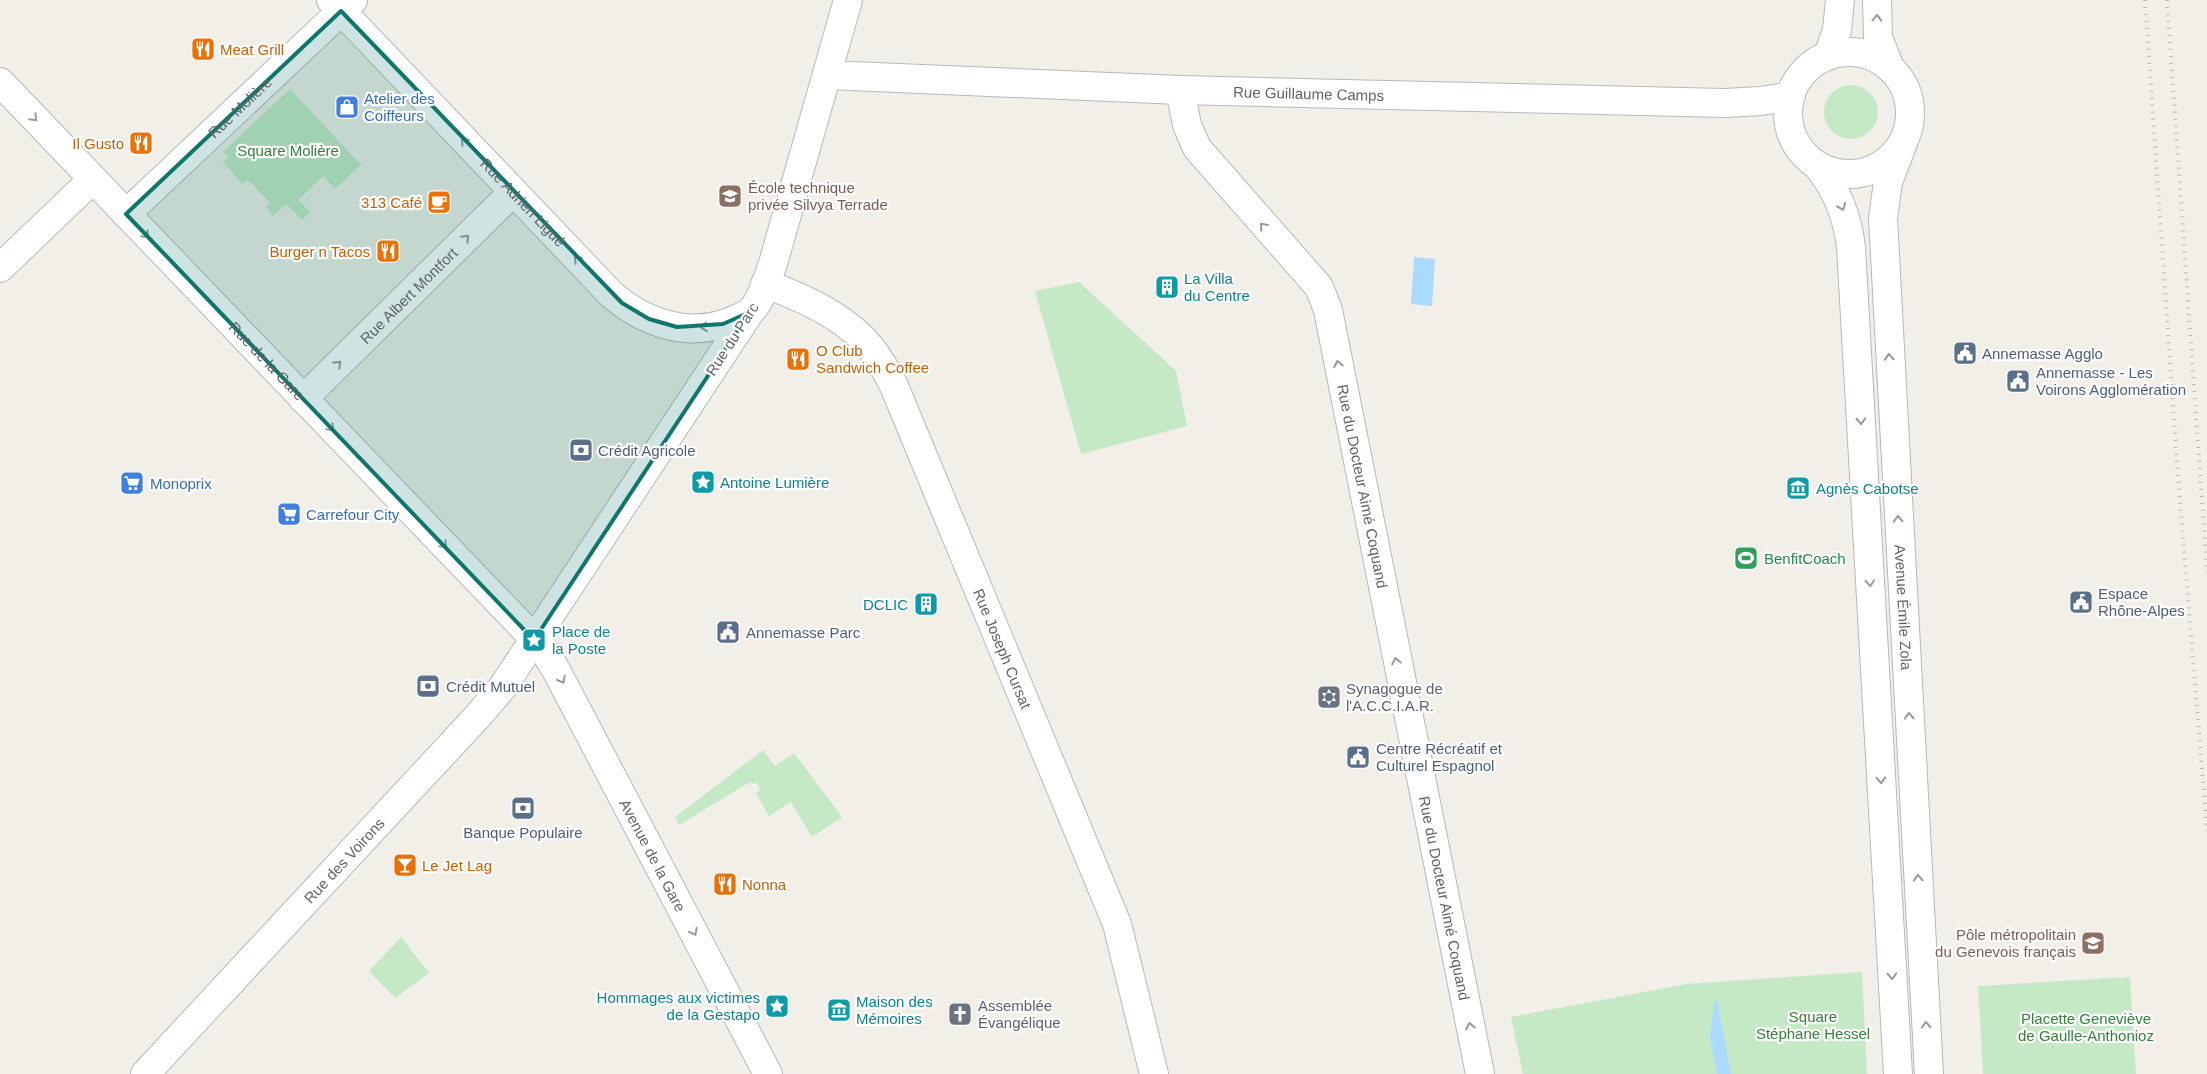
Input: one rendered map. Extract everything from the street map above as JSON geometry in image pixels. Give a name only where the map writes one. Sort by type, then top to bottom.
[{"type":"street","name":"Rue du Parc","points":[[534,640],[750,312],[765,284],[774,260],[848,0]]},
{"type":"street","points":[[1828,56],[1837,30],[1840,0]]},
{"type":"street","points":[[1877,0],[1878,37],[1890,68],[1905,89],[1909,105],[1908,129],[1903,143],[1889,160],[1876,168],[1862,173],[1839,173],[1818,166],[1804,154],[1795,140],[1790,122],[1791,96],[1804,74],[1828,56],[1850,52],[1864,54],[1890,68]]},
{"type":"street","name":"Rue Adrien Ligué","points":[[342,4],[512,192],[611,294],[635,312],[649,319],[677,327],[708,327],[730,321],[750,312]]},
{"type":"street","name":"Rue Molière","points":[[126,214],[342,4]]},
{"type":"street","name":"Rue Guillaume Camps","points":[[827,76],[1180,90],[1723,103],[1761,101],[1791,96]]},
{"type":"street","name":"Rue de la Gare","points":[[0,82],[534,640]]},
{"type":"street","name":"Rue du Docteur Aimé Coquand","points":[[1180,90],[1187,125],[1197,148],[1318,287],[1328,310],[1480,1074]]},
{"type":"street","name":"Avenue Émile Zola","points":[[1903,143],[1888,182],[1883,218],[1929,1074]]},
{"type":"street","name":"Avenue Émile Zola","points":[[1818,166],[1831,183],[1845,212],[1851,246],[1898,1074]]},
{"type":"street","points":[[0,268],[93,179]]},
{"type":"street","name":"Rue Albert Montfort","points":[[304,399],[512,192]]},
{"type":"street","name":"Rue Joseph Cursat","points":[[765,284],[809,302],[842,321],[870,346],[894,386],[1117,924],[1154,1074]]},
{"type":"street","name":"Rue des Voirons","points":[[145,1074],[477,717],[502,688],[534,640]]},
{"type":"street","name":"Avenue de la Gare","points":[[534,640],[542,647],[556,670],[768,1074]]},
{"type":"highlighted area","points":[[341,11],[622,303],[649,319],[677,327],[723,324],[750,312],[534,640],[126,214]]},
{"type":"green space","points":[[1846,85],[1856,85],[1866,89],[1874,97],[1878,112],[1874,127],[1866,135],[1856,139],[1846,139],[1836,135],[1828,127],[1824,117],[1824,107],[1828,97],[1836,89]]},
{"type":"green space","name":"Square Molière","points":[[290,89],[361,165],[335,189],[323,176],[298,200],[310,212],[302,220],[286,204],[273,216],[266,207],[270,203],[248,180],[242,184],[223,162],[228,157],[223,152]]},
{"type":"green space","points":[[1079,282],[1176,371],[1187,426],[1081,454],[1035,291]]},
{"type":"green space","points":[[763,750],[775,766],[794,753],[842,817],[812,837],[791,802],[769,816],[756,793],[760,790],[756,782],[752,784],[750,782],[679,825],[675,817]]},
{"type":"green space","points":[[401,937],[429,973],[395,998],[369,971]]},
{"type":"green space","name":"Square Stéphane Hessel","points":[[1862,972],[1867,1074],[1523,1074],[1511,1017],[1687,984]]},
{"type":"green space","name":"Placette Geneviève de Gaulle-Anthonioz","points":[[2130,977],[2136,1074],[1983,1074],[1978,986]]},
{"type":"water","points":[[1414,257],[1435,259],[1432,306],[1411,304]]},
{"type":"water","points":[[1714,1001],[1717,1001],[1731,1074],[1717,1074],[1710,1038]]},
{"type":"railway","points":[[2145,0],[2178,477],[2207,831]]},
{"type":"railway","points":[[2167,0],[2207,573]]},
{"type":"place","name":"Meat Grill","points":[[203,49]]},
{"type":"place","name":"Atelier des Coiffeurs","points":[[347,107]]},
{"type":"place","name":"Il Gusto","points":[[141,143]]},
{"type":"place","name":"École technique privée Silvya Terrade","points":[[730,196]]},
{"type":"place","name":"313 Café","points":[[439,202]]},
{"type":"place","name":"Burger n Tacos","points":[[388,251]]},
{"type":"place","name":"La Villa du Centre","points":[[1167,287]]},
{"type":"place","name":"Annemasse Agglo","points":[[1965,353]]},
{"type":"place","name":"O Club Sandwich Coffee","points":[[798,359]]},
{"type":"place","name":"Annemasse - Les Voirons Agglomération","points":[[2018,381]]},
{"type":"place","name":"Crédit Agricole","points":[[581,450]]},
{"type":"place","name":"Antoine Lumière","points":[[703,482]]},
{"type":"place","name":"Monoprix","points":[[132,483]]},
{"type":"place","name":"Agnès Cabotse","points":[[1798,488]]},
{"type":"place","name":"Carrefour City","points":[[289,514]]},
{"type":"place","name":"BenfitCoach","points":[[1746,558]]},
{"type":"place","name":"Espace Rhône-Alpes","points":[[2081,602]]},
{"type":"place","name":"DCLIC","points":[[926,604]]},
{"type":"place","name":"Annemasse Parc","points":[[728,632]]},
{"type":"place","name":"Place de la Poste","points":[[534,640]]},
{"type":"place","name":"Crédit Mutuel","points":[[428,686]]},
{"type":"place","name":"Synagogue de l'A.C.C.I.A.R.","points":[[1329,697]]},
{"type":"place","name":"Centre Récréatif et Culturel Espagnol","points":[[1358,757]]},
{"type":"place","name":"Banque Populaire","points":[[523,808]]},
{"type":"place","name":"Le Jet Lag","points":[[405,865]]},
{"type":"place","name":"Nonna","points":[[725,884]]},
{"type":"place","name":"Pôle métropolitain du Genevois français","points":[[2093,943]]},
{"type":"place","name":"Hommages aux victimes de la Gestapo","points":[[777,1006]]},
{"type":"place","name":"Maison des Mémoires","points":[[839,1010]]},
{"type":"place","name":"Assemblée Évangélique","points":[[960,1014]]}]
